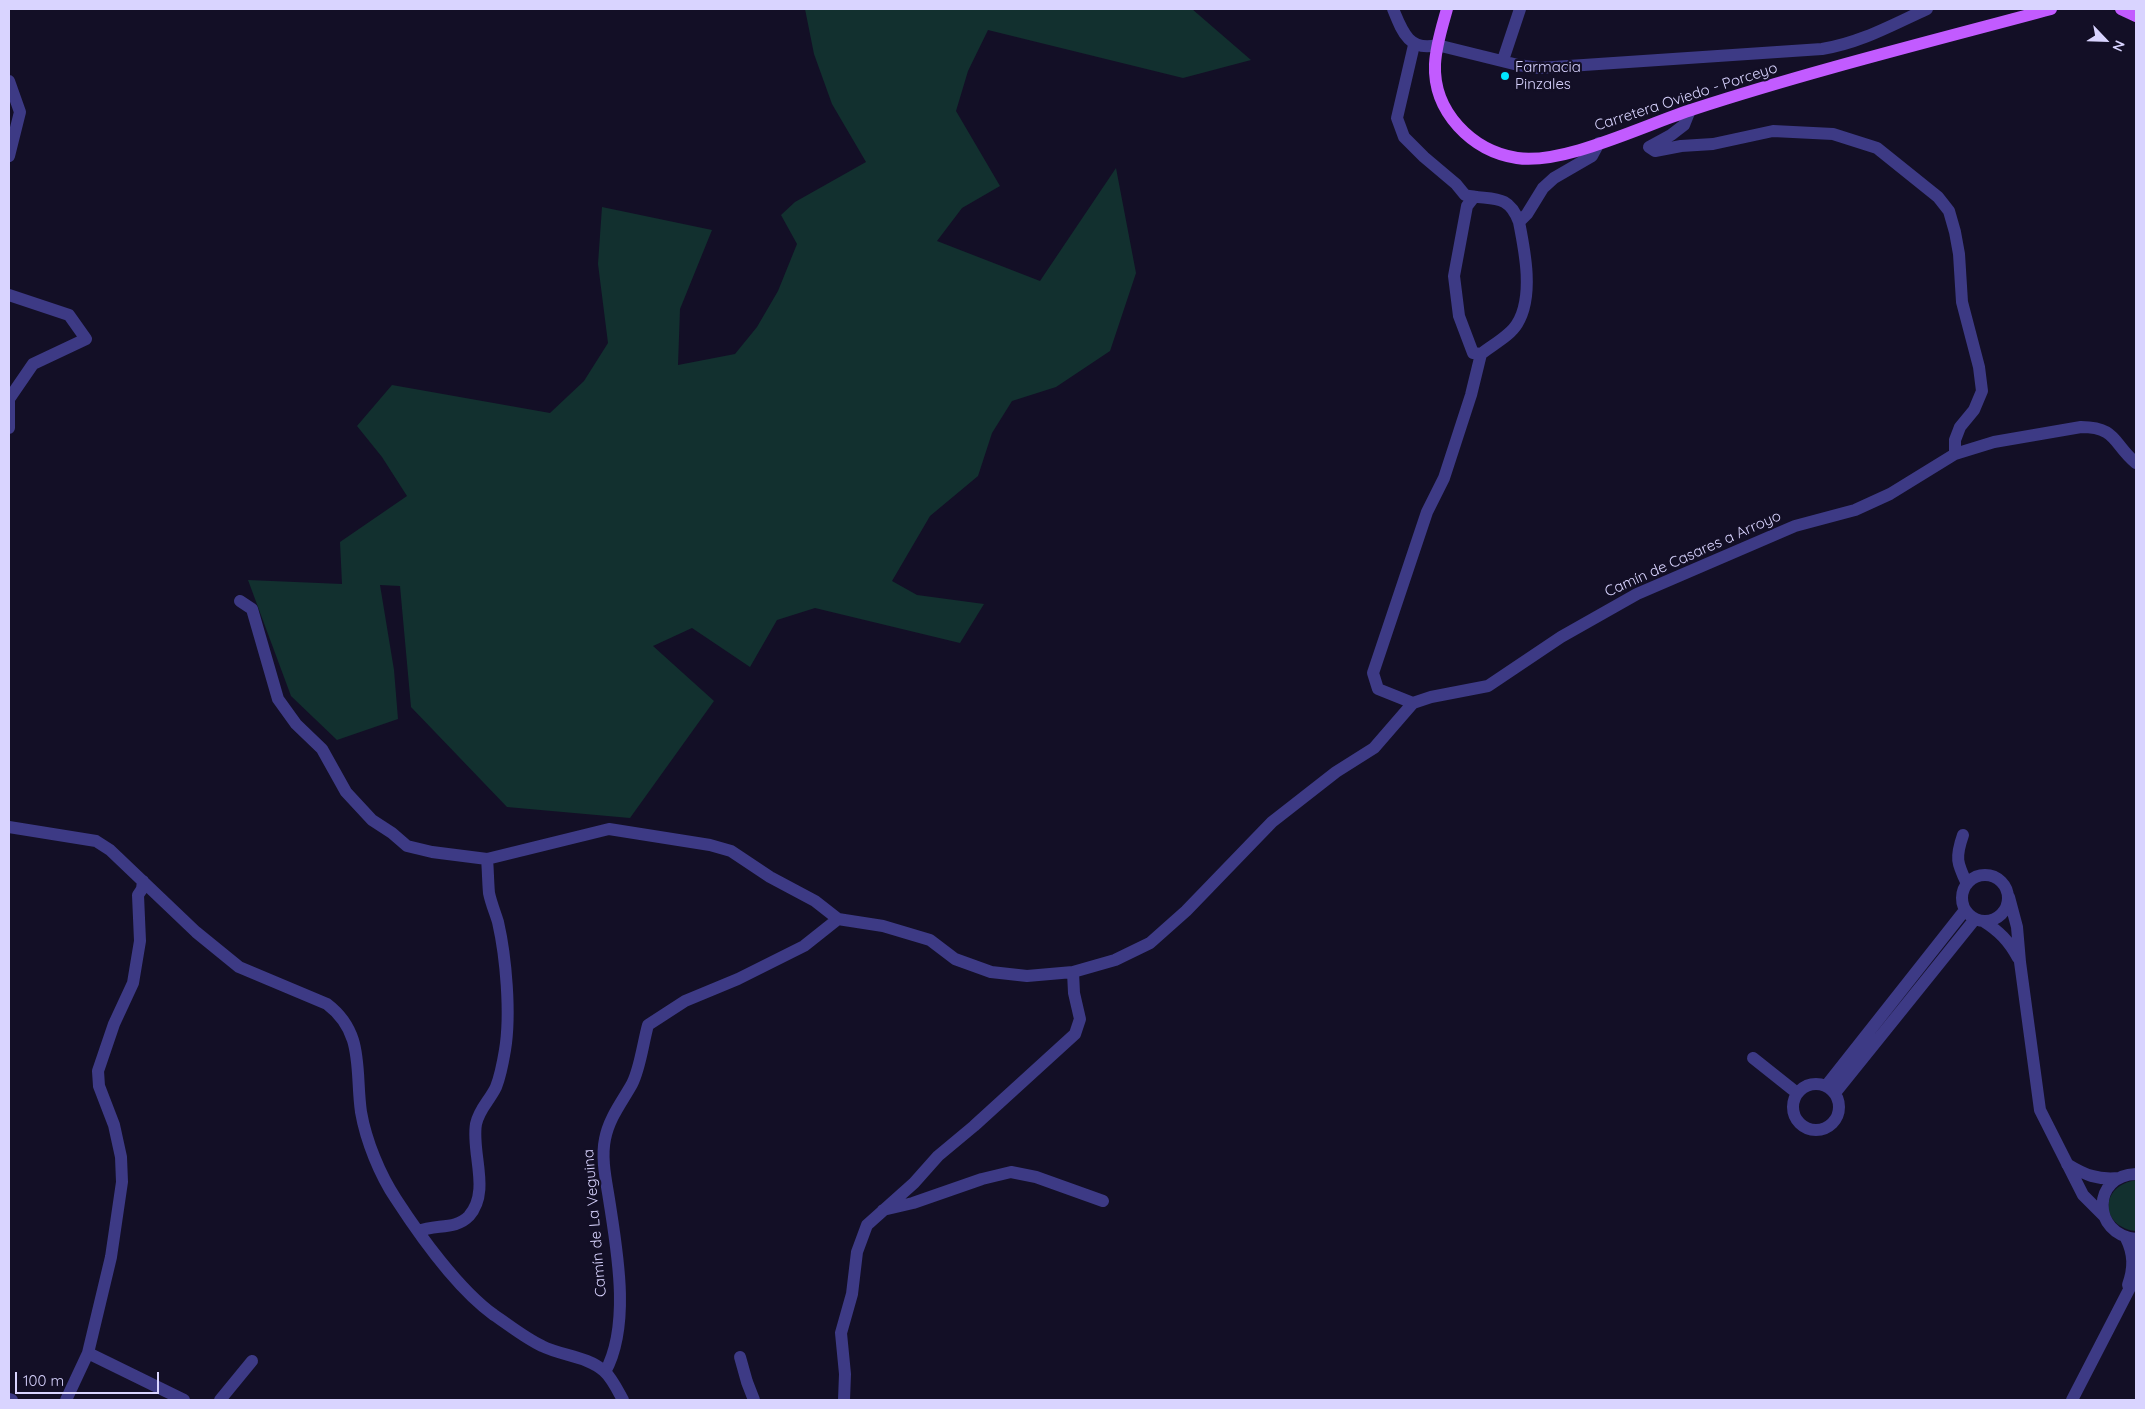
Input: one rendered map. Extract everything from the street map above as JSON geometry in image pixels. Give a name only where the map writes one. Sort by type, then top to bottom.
[{"type":"main road","name":"Carretera Oviedo - Porceyo","points":[[1447,9],[1437,45],[1435,66],[1439,91],[1445,107],[1466,135],[1480,146],[1498,154],[1532,160],[1554,157],[1690,110],[1810,74],[2051,9]]},
{"type":"main road","points":[[2121,9],[2136,16]]},
{"type":"street","points":[[1393,9],[1400,27],[1414,45],[1426,48],[1437,45],[1539,68],[1822,49],[1845,45],[1864,38],[1927,9]]},
{"type":"street","points":[[1503,60],[1520,9]]},
{"type":"street","points":[[240,601],[252,609],[278,698],[296,724],[322,749],[346,792],[372,820],[407,846],[432,852],[487,859],[609,829],[670,838],[731,851],[770,877],[815,901],[838,919],[883,926],[930,940],[955,959],[991,972],[1028,976],[1072,972],[1115,960],[1150,943],[1186,911],[1272,822],[1336,772],[1374,748],[1413,703],[1378,689],[1373,673],[1427,512],[1444,478],[1471,395],[1481,354],[1516,326],[1524,307],[1525,254],[1519,222],[1514,209],[1500,199],[1465,195],[1456,184],[1404,137],[1398,118],[1414,45]]},
{"type":"street","points":[[9,81],[20,112],[9,156]]},
{"type":"street","points":[[1690,110],[1684,125],[1650,147],[1655,151],[1681,146],[1713,144],[1773,131],[1833,134],[1877,148],[1938,197],[1949,211],[1959,254],[1962,302],[1980,367],[1982,391],[1974,410],[1960,427],[1955,440],[1955,454]]},
{"type":"street","points":[[1519,222],[1527,214],[1544,188],[1554,178],[1592,156],[1599,143]]},
{"type":"street","points":[[1474,197],[1467,206],[1454,276],[1459,316],[1473,353],[1481,354]]},
{"type":"street","points":[[9,295],[69,314],[86,339],[33,364],[9,399],[9,428]]},
{"type":"street","name":"Camín de Casares a Arroyo","points":[[1413,703],[1431,697],[1488,686],[1561,638],[1636,594],[1795,526],[1855,510],[1890,494],[1955,454],[1994,442],[2081,427],[2094,427],[2108,432],[2136,463]]},
{"type":"street","points":[[9,828],[96,841],[110,850],[196,932],[239,967],[327,1004],[338,1012],[352,1033],[356,1049],[362,1112],[368,1136],[384,1177],[419,1231],[451,1274],[492,1313],[542,1346],[591,1362],[606,1372],[623,1400]]},
{"type":"street","points":[[1963,836],[1957,862],[1967,884]]},
{"type":"street","points":[[419,1231],[455,1224],[467,1218],[476,1206],[479,1192],[476,1125],[481,1109],[496,1087],[505,1051],[507,1016],[503,952],[498,922],[489,894],[487,859]]},
{"type":"street","points":[[2020,962],[2011,945],[1997,930],[1965,910],[1962,900],[1967,884],[1978,876],[1993,876],[2004,884],[2009,896],[2017,927],[2040,1110],[2083,1194],[2104,1216]]},
{"type":"street","points":[[66,1400],[88,1353],[111,1257],[122,1182],[119,1149],[114,1125],[99,1086],[98,1071],[114,1024],[133,983],[140,941],[138,895],[142,889],[143,881]]},
{"type":"street","points":[[1831,1090],[1979,920],[1998,918],[2007,907],[2009,896]]},
{"type":"street","points":[[1831,1090],[1965,910]]},
{"type":"street","name":"Camín de La Veguina","points":[[606,1372],[613,1358],[619,1330],[618,1261],[605,1169],[604,1139],[614,1112],[633,1083],[648,1025],[685,1001],[738,980],[804,946],[838,919]]},
{"type":"street","points":[[847,1399],[841,1333],[852,1294],[857,1252],[867,1226],[882,1210],[914,1183],[938,1156],[974,1126],[1075,1034],[1080,1019],[1074,993],[1072,972]]},
{"type":"street","points":[[1753,1058],[1797,1093]]},
{"type":"street","points":[[1816,1083],[1831,1090],[1839,1107],[1835,1120],[1821,1129],[1813,1130],[1806,1128],[1794,1116],[1794,1100],[1797,1093],[1809,1084],[1816,1083]]},
{"type":"street","points":[[2067,1164],[2095,1179],[2119,1178],[2136,1174]]},
{"type":"street","points":[[882,1210],[913,1203],[982,1179],[1011,1172],[1036,1177],[1103,1201]]},
{"type":"street","points":[[2118,1313],[2132,1273],[2133,1251],[2131,1238],[2116,1233],[2108,1226],[2102,1205],[2104,1194],[2110,1185],[2119,1178]]},
{"type":"street","points":[[2072,1400],[2136,1276]]},
{"type":"street","points":[[88,1353],[184,1400]]},
{"type":"street","points":[[740,1356],[754,1400]]},
{"type":"street","points":[[220,1400],[252,1361]]},
{"type":"green space","points":[[805,9],[1192,9],[1251,60],[1183,78],[988,30],[968,71],[956,111],[1000,186],[962,208],[937,241],[1040,281],[1116,168],[1136,273],[1110,351],[1056,387],[1012,401],[992,433],[978,476],[930,516],[892,581],[917,595],[984,604],[960,643],[815,608],[777,620],[750,667],[692,628],[653,646],[714,701],[630,818],[507,807],[411,707],[400,586],[380,585],[394,670],[398,719],[337,740],[291,696],[248,580],[342,584],[340,542],[407,496],[382,457],[357,426],[392,385],[550,413],[584,381],[608,343],[598,264],[602,207],[712,230],[680,309],[678,365],[735,354],[757,327],[778,291],[797,244],[781,215],[795,202],[866,162],[832,104],[814,54]]},
{"type":"green space","points":[[2136,1180],[2135,1231],[2123,1228],[2115,1222],[2108,1206],[2110,1197],[2115,1190],[2124,1184]]},
{"type":"place","name":"Farmacia Pinzales","points":[[1505,76]]}]
